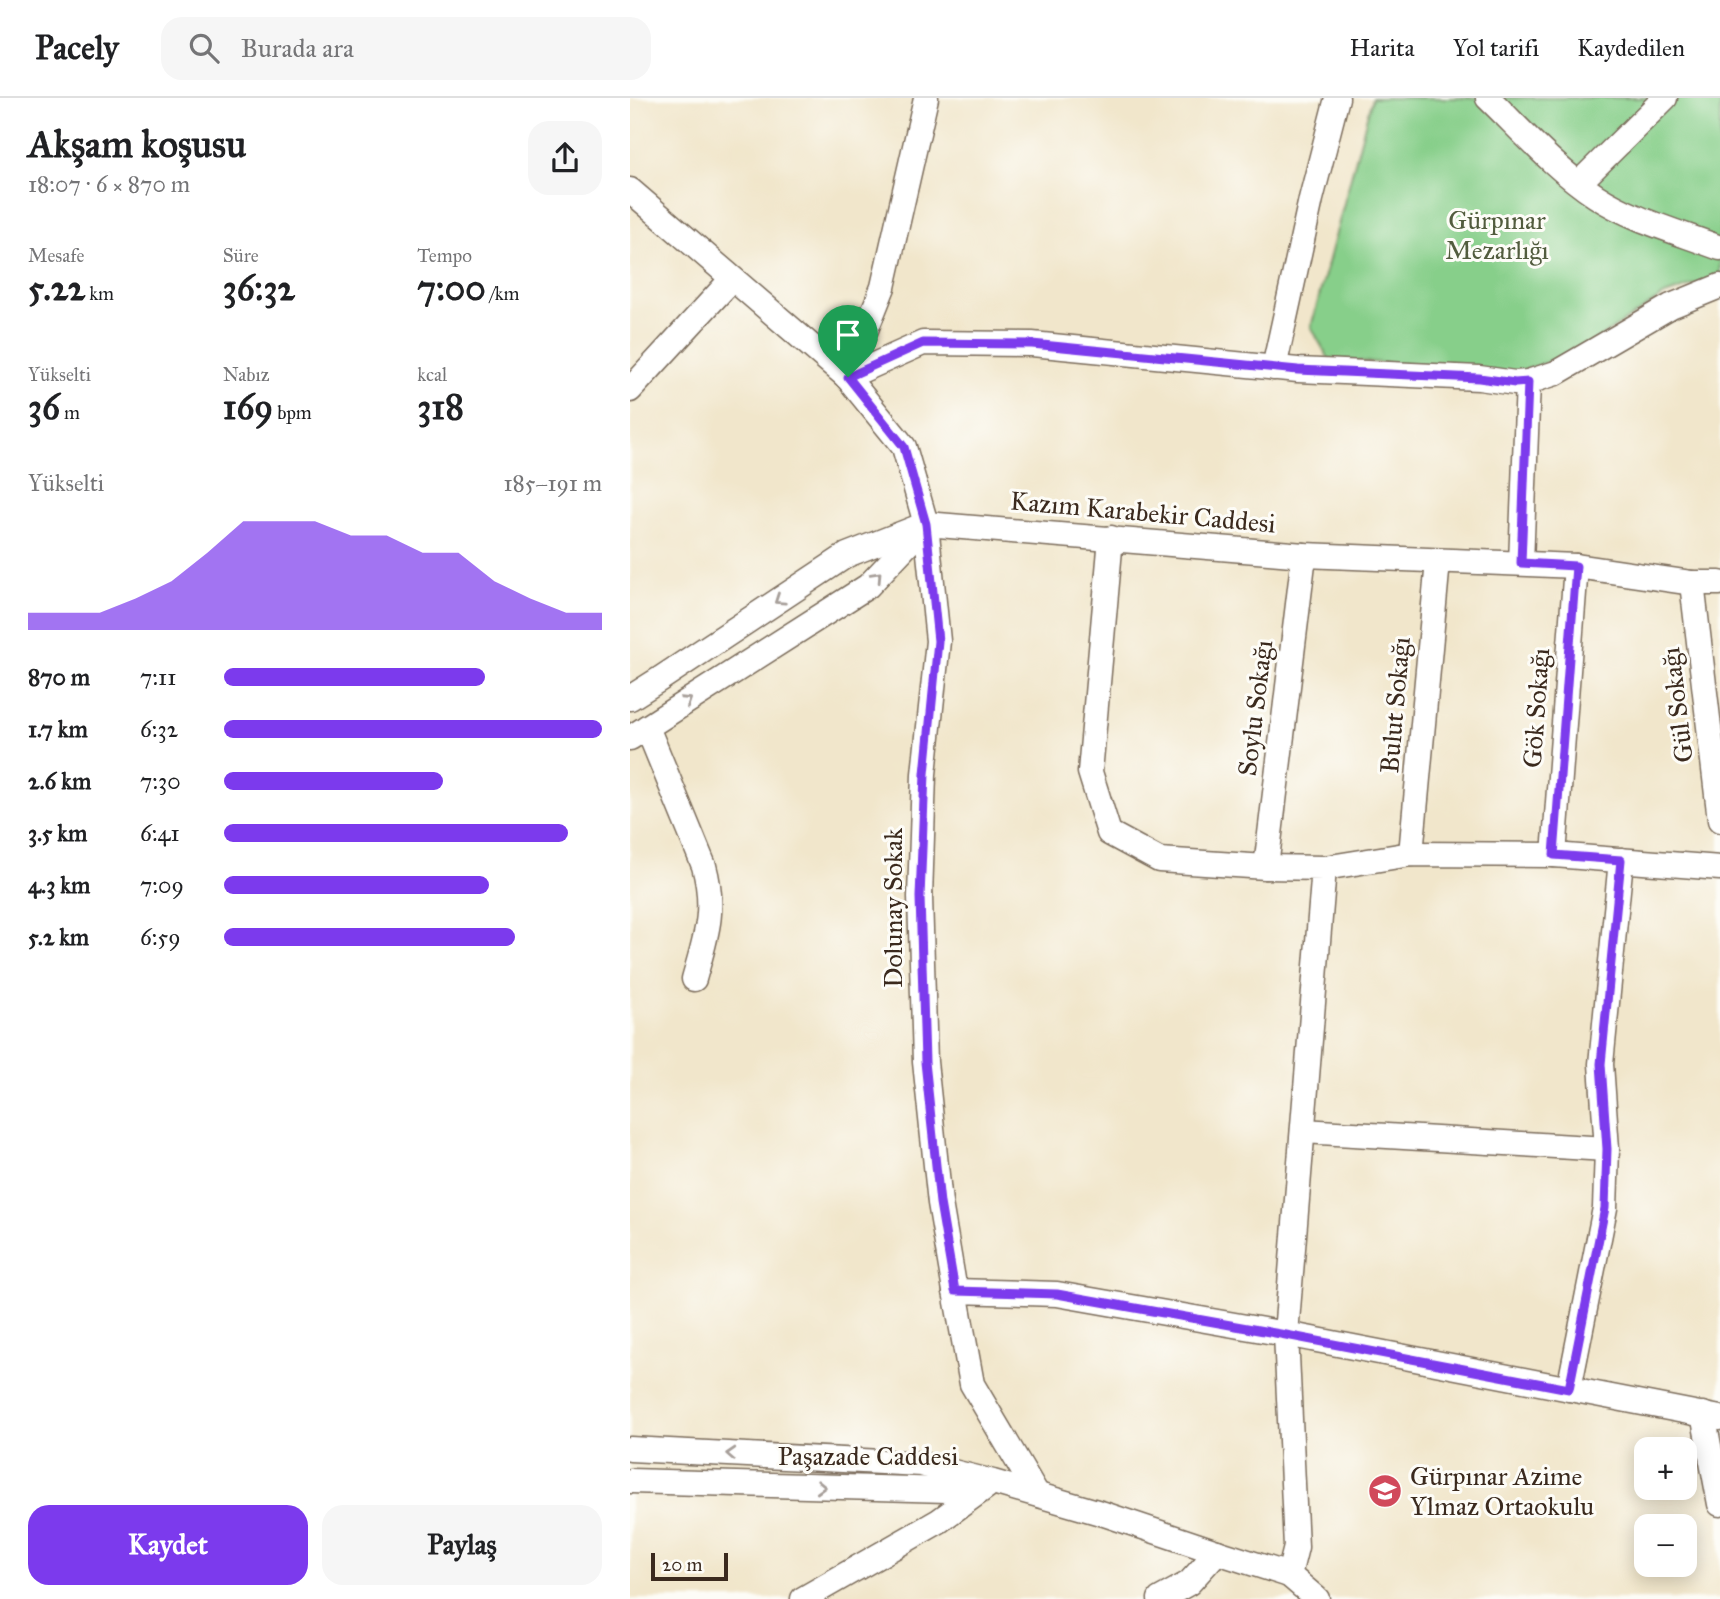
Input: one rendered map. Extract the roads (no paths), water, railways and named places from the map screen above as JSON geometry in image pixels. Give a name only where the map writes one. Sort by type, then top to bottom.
[{"type":"street","points":[[848,377],[883,287],[926,98]]},
{"type":"street","points":[[1274,368],[1311,199],[1337,98]]},
{"type":"street","points":[[1488,98],[1564,172],[1597,196],[1637,218],[1720,248]]},
{"type":"street","points":[[1579,183],[1665,98]]},
{"type":"street","name":"Dolunay Sokak","points":[[630,190],[848,377],[904,447],[926,524],[938,641],[925,774],[921,884],[925,1062],[940,1203],[972,1384],[1037,1494]]},
{"type":"street","points":[[630,390],[732,279]]},
{"type":"street","points":[[848,377],[923,343],[1032,344],[1298,370],[1528,382],[1556,373],[1671,306],[1720,286]]},
{"type":"street","points":[[1521,563],[1528,382]]},
{"type":"street","points":[[630,698],[847,555],[926,524]]},
{"type":"street","points":[[694,979],[709,927],[708,880],[704,866],[639,733],[868,586],[926,524]]},
{"type":"street","name":"Kazım Karabekir Caddesi","points":[[926,524],[1304,555],[1576,566],[1692,583],[1720,583]]},
{"type":"street","points":[[1111,538],[1090,772],[1109,833],[1159,860],[1265,867],[1324,869],[1411,854],[1554,855],[1720,868]]},
{"type":"street","name":"Soylu Sokağı","points":[[1265,867],[1304,555]]},
{"type":"street","name":"Bulut Sokağı","points":[[1411,854],[1438,561]]},
{"type":"street","name":"Gök Sokağı","points":[[1554,855],[1576,566]]},
{"type":"street","name":"Gül Sokağı","points":[[1692,583],[1720,820]]},
{"type":"street","points":[[1569,1389],[1605,1208],[1607,1149],[1601,1064],[1621,860]]},
{"type":"street","points":[[1289,1575],[1296,1547],[1286,1335],[1324,869]]},
{"type":"street","points":[[1303,1132],[1607,1149]]},
{"type":"street","points":[[955,1291],[1057,1294],[1712,1416],[1720,1504]]},
{"type":"street","name":"Paşazade Caddesi","points":[[630,1449],[920,1464],[993,1482]]},
{"type":"street","name":"Paşazade Caddesi","points":[[630,1481],[947,1490],[993,1482]]},
{"type":"street","points":[[803,1599],[939,1521],[993,1482],[1104,1514],[1289,1575],[1317,1599]]},
{"type":"street","points":[[1160,1599],[1189,1583],[1217,1552]]},
{"type":"place","name":"Gürpınar Azime Ylmaz Ortaokulu","points":[[1385,1491]]},
{"type":"park label","name":"Gürpınar Mezarlığı","points":[[1497,235]]}]
